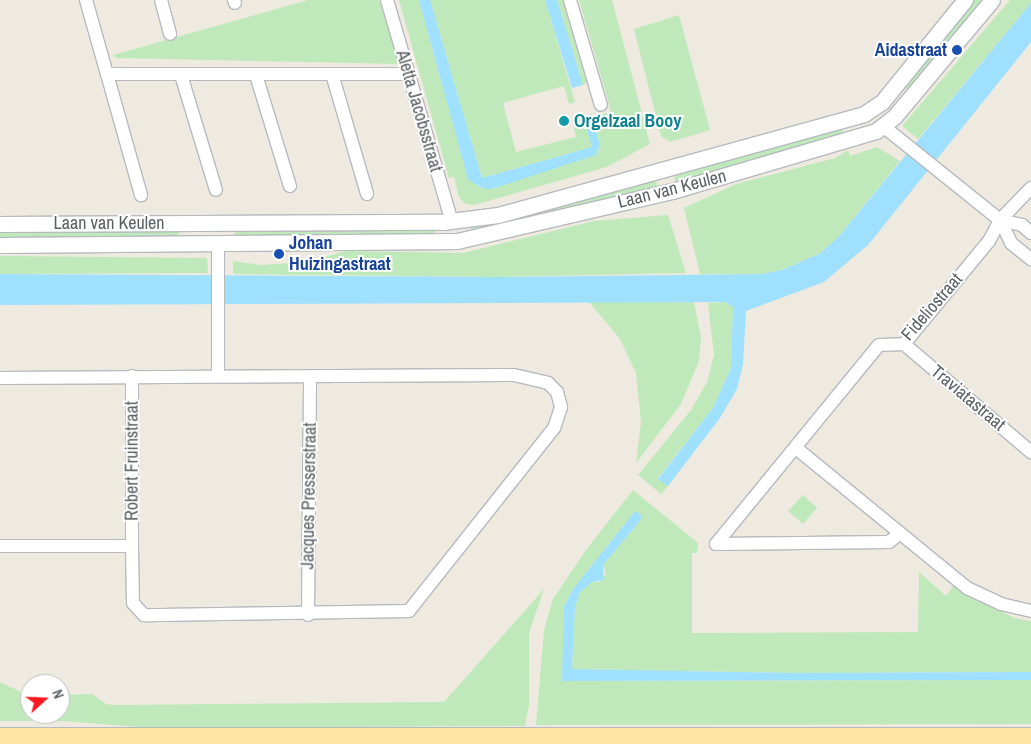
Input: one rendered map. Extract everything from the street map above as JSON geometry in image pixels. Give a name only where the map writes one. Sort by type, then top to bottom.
[{"type":"main road","points":[[0,737],[1031,737]]},
{"type":"street","points":[[86,0],[141,195]]},
{"type":"street","points":[[161,0],[170,34]]},
{"type":"street","name":"Aletta Jacobsstraat","points":[[387,0],[452,222]]},
{"type":"street","points":[[570,0],[600,104]]},
{"type":"street","name":"Laan van Keulen","points":[[0,224],[452,222],[498,215],[595,186],[834,124],[870,110],[882,102],[965,0]]},
{"type":"street","name":"Laan van Keulen","points":[[0,245],[457,242],[672,191],[848,141],[883,126],[992,0]]},
{"type":"street","points":[[108,74],[408,74]]},
{"type":"street","points":[[181,74],[216,190]]},
{"type":"street","points":[[332,74],[368,194]]},
{"type":"street","points":[[256,75],[290,186]]},
{"type":"street","points":[[870,110],[883,126],[1000,220],[1022,225],[1031,232]]},
{"type":"street","name":"Fideliostraat","points":[[900,533],[889,542],[716,544],[879,345],[904,344],[989,241],[1000,220],[1031,188]]},
{"type":"street","points":[[1000,220],[1011,243],[1031,259]]},
{"type":"street","points":[[452,222],[457,242]]},
{"type":"street","points":[[218,376],[219,223]]},
{"type":"street","name":"Traviatastraat","points":[[904,344],[1031,452]]},
{"type":"street","name":"Robert Fruinstraat","points":[[132,376],[132,546]]},
{"type":"street","points":[[0,378],[527,376],[542,379],[554,387],[561,407],[554,428],[410,611],[308,615],[144,615],[134,603],[132,546],[0,546]]},
{"type":"street","name":"Jacques Presserstraat","points":[[308,615],[310,377]]},
{"type":"street","points":[[796,448],[977,595],[1031,611]]},
{"type":"green space","points":[[308,0],[381,0],[400,64],[117,58],[113,55]]},
{"type":"green space","points":[[399,0],[419,0],[468,178],[481,188],[492,189],[598,152],[600,145],[592,118],[611,111],[579,0],[612,0],[650,144],[607,167],[474,205],[465,204],[459,197],[454,177],[449,178]]},
{"type":"green space","points":[[430,0],[545,0],[575,102],[569,104],[564,86],[503,103],[516,152],[576,137],[572,119],[583,116],[592,147],[482,178]]},
{"type":"green space","points":[[557,0],[566,0],[589,81],[583,85]]},
{"type":"green space","points":[[971,0],[985,0],[910,92],[902,85]]},
{"type":"green space","points":[[1010,0],[1031,0],[1031,3],[918,139],[902,126]]},
{"type":"green space","points":[[679,15],[710,130],[670,142],[661,136],[634,29]]},
{"type":"green space","points":[[841,126],[844,137],[676,183],[672,169]]},
{"type":"green space","points":[[877,147],[900,161],[840,235],[821,253],[782,270],[763,274],[700,274],[684,208],[736,184],[835,158],[848,150],[850,156]]},
{"type":"green space","points":[[653,173],[658,187],[477,231],[470,228]]},
{"type":"green space","points":[[668,215],[686,273],[498,277],[233,274],[233,261],[261,265],[306,262],[346,251],[463,253],[594,221]]},
{"type":"green space","points":[[179,227],[179,239],[0,238],[0,228]]},
{"type":"green space","points":[[245,227],[438,229],[430,236],[235,235],[235,231]]},
{"type":"green space","points":[[0,256],[207,258],[208,273],[0,274]]},
{"type":"green space","points":[[589,302],[694,302],[701,338],[699,361],[681,404],[636,463],[641,423],[636,373],[620,339]]},
{"type":"green space","points":[[725,302],[733,307],[731,368],[713,408],[658,478],[668,486],[661,494],[638,475],[691,410],[707,382],[714,355],[708,303]]},
{"type":"green space","points":[[633,490],[698,543],[697,553],[692,553],[692,633],[918,632],[919,572],[946,596],[954,585],[976,600],[1015,618],[1031,621],[1031,672],[799,673],[572,669],[575,606],[580,592],[592,582],[599,582],[606,574],[603,565],[639,522],[635,511],[574,588],[564,606],[563,681],[1031,680],[1031,724],[536,725],[544,630],[553,599],[586,550]]},
{"type":"green space","points":[[803,495],[817,508],[803,524],[788,511]]},
{"type":"green space","points":[[544,589],[529,633],[529,705],[525,726],[151,728],[70,722],[70,695],[92,694],[106,704],[113,705],[444,702]]},
{"type":"green space","points":[[0,682],[20,691],[20,721],[0,721]]},
{"type":"water","points":[[419,0],[430,0],[482,178],[592,147],[583,116],[591,114],[600,145],[596,155],[492,189],[484,189],[468,179]]},
{"type":"water","points":[[545,0],[557,0],[583,85],[572,88]]},
{"type":"water","points":[[1031,3],[1031,42],[868,245],[824,282],[746,311],[743,364],[737,389],[720,418],[668,486],[658,479],[713,408],[731,368],[733,307],[725,302],[0,305],[0,274],[498,277],[763,274],[782,270],[821,253],[840,235]]},
{"type":"water","points":[[635,511],[642,516],[603,565],[604,580],[592,582],[580,592],[575,606],[572,669],[799,673],[1031,672],[1031,680],[562,681],[564,606],[574,588]]},
{"type":"place","name":"Aidastraat","points":[[957,50]]},
{"type":"place","name":"Orgelzaal Booy","points":[[564,121]]},
{"type":"place","name":"Johan Huizingastraat","points":[[279,254]]}]
